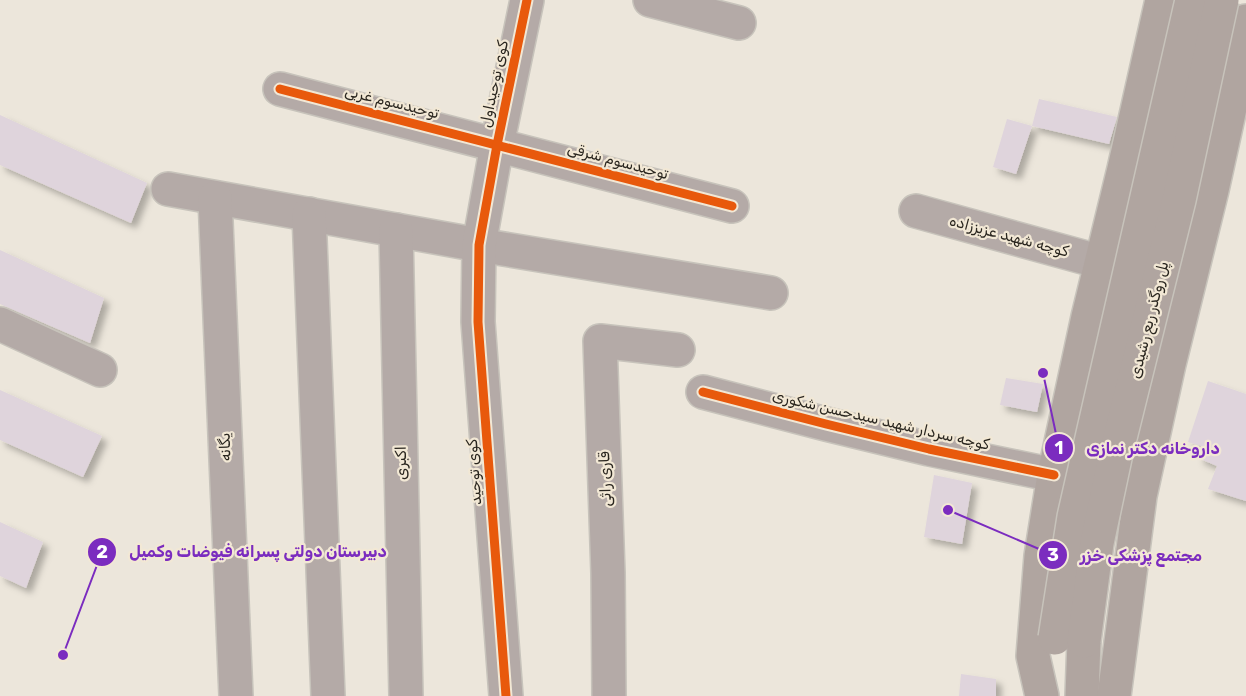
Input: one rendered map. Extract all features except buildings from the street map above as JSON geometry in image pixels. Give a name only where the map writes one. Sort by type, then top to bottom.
[{"type":"highway","points":[[1042,696],[1033,656],[1041,556],[1054,475],[1088,317],[1162,0]]},
{"type":"highway","name":"پل روگذر ربع رشیدی","points":[[1070,639],[1074,517],[1192,0]]},
{"type":"highway","name":"پل روگذر ربع رشیدی","points":[[1070,639],[1097,543],[1115,458],[1179,200],[1222,0]]},
{"type":"highway","points":[[1114,696],[1140,496],[1169,364],[1212,190],[1239,67],[1246,21]]},
{"type":"highway","points":[[1124,169],[1152,148],[1177,147],[1200,164],[1212,190]]},
{"type":"highway","points":[[1050,696],[1070,639]]},
{"type":"highway","points":[[1070,639],[1082,696]]},
{"type":"street","name":"کوی توحیداول","points":[[479,245],[527,0]]},
{"type":"street","points":[[650,0],[739,23]]},
{"type":"street","name":"توحیدسوم غربی","points":[[280,89],[497,145]]},
{"type":"street","name":"توحیدسوم شرقی","points":[[497,145],[732,206]]},
{"type":"street","points":[[168,189],[479,245],[771,293]]},
{"type":"street","name":"یگانه","points":[[215,198],[236,696]]},
{"type":"street","name":"کوچه شهید عزیززاده","points":[[916,211],[1101,262]]},
{"type":"street","points":[[309,214],[328,696]]},
{"type":"street","name":"اکبری","points":[[396,230],[405,696]]},
{"type":"street","name":"کوی توحید","points":[[479,245],[478,322],[506,696]]},
{"type":"street","points":[[0,324],[100,370]]},
{"type":"street","name":"قاری راثی","points":[[609,696],[608,573],[600,341],[678,350]]},
{"type":"street","name":"کوچه سردار شهید سیدحسن شکوری","points":[[703,392],[929,449],[1054,475]]},
{"type":"cycle path","points":[[506,696],[478,322],[479,245],[527,0]]},
{"type":"cycle path","points":[[280,89],[732,206]]},
{"type":"cycle path","points":[[703,392],[929,449],[1054,475]]},
{"type":"place","name":"داروخانه دکتر نمازی","points":[[1043,373]]},
{"type":"place","name":"مجتمع پزشکی خزر","points":[[948,510]]},
{"type":"place","name":"دبیرستان دولتی پسرانه فیوضات وکمیل","points":[[63,655]]}]
